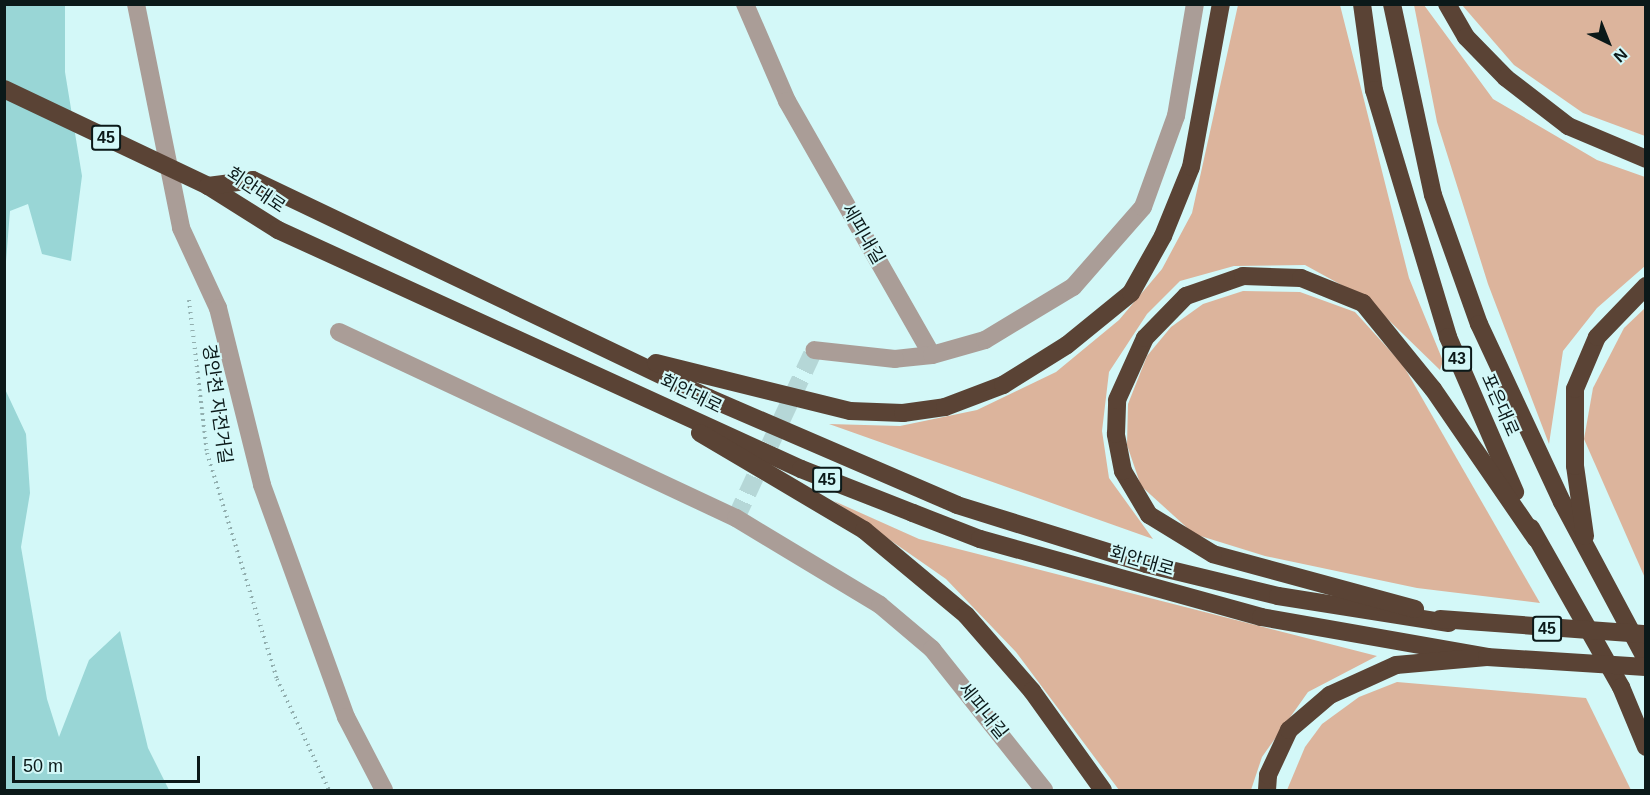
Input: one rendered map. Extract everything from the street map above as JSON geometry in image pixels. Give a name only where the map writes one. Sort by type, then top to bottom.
[{"type":"highway","points":[[616,352],[768,395],[850,411],[903,413],[945,406],[1004,385],[1067,345],[1131,293],[1164,236],[1191,167],[1221,4]]},
{"type":"highway","name":"포은대로","points":[[1362,4],[1374,90],[1448,337],[1536,539],[1621,687]]},
{"type":"highway","name":"포은대로","points":[[1392,4],[1432,195],[1479,324],[1587,550],[1646,659]]},
{"type":"highway","points":[[1447,4],[1466,37],[1506,78],[1568,126],[1646,159]]},
{"type":"highway","name":"45","points":[[4,89],[208,186]]},
{"type":"highway","name":"회안대로","points":[[208,186],[253,180],[616,352],[709,399],[957,505],[1146,564],[1278,596],[1449,623]]},
{"type":"highway","name":"회안대로","points":[[208,186],[278,231],[603,375],[801,469],[981,539],[1261,617],[1487,657]]},
{"type":"highway","points":[[1449,623],[1375,594],[1213,554],[1149,515],[1123,471],[1116,434],[1118,400],[1145,338],[1186,296],[1243,276],[1301,278],[1363,303],[1434,389],[1536,539]]},
{"type":"highway","points":[[1587,550],[1575,466],[1575,389],[1597,337],[1646,286]]},
{"type":"highway","points":[[603,375],[864,530],[949,601],[1032,691],[1103,790]]},
{"type":"highway","name":"45","points":[[1449,623],[1646,634]]},
{"type":"highway","points":[[1267,790],[1268,775],[1289,730],[1330,695],[1396,665],[1487,657],[1646,667]]},
{"type":"highway","points":[[1621,687],[1646,747]]},
{"type":"street","points":[[136,4],[181,228],[218,308],[266,496],[346,717],[384,790]]},
{"type":"street","name":"세피내길","points":[[745,4],[787,100],[932,355]]},
{"type":"street","points":[[814,350],[895,359],[932,355],[985,340],[1073,287],[1143,207],[1173,127],[1195,4]]},
{"type":"street","name":"세피내길","points":[[339,332],[736,518],[880,605],[932,649],[1044,790]]},
{"type":"street","name":"포은대로","points":[[1621,687],[1646,729]]},
{"type":"path","name":"경안천 자전거길","points":[[188,287],[207,453],[277,679],[329,790]]},
{"type":"shaded area","points":[[1238,5],[1340,5],[1409,278],[1443,361],[1440,370],[1367,299],[1305,265],[1234,266],[1180,281],[1147,314],[1109,372],[1102,431],[1109,478],[1153,539],[829,424],[900,426],[977,410],[1056,372],[1119,320],[1162,269],[1192,213]]},
{"type":"shaded area","points":[[1414,5],[1424,5],[1493,99],[1597,160],[1645,177],[1645,266],[1597,308],[1563,351],[1549,444],[1488,284],[1437,122]]},
{"type":"shaded area","points":[[1462,5],[1645,5],[1645,136],[1583,113],[1514,65]]},
{"type":"shaded area","points":[[1243,291],[1300,292],[1355,312],[1403,365],[1540,603],[1417,588],[1265,556],[1194,534],[1141,486],[1127,445],[1128,404],[1147,356],[1171,327],[1203,304]]},
{"type":"shaded area","points":[[1645,308],[1645,578],[1584,439],[1593,388],[1624,328]]},
{"type":"shaded area","points":[[834,501],[919,539],[1377,656],[1308,692],[1262,757],[1251,790],[1119,790],[1016,652],[946,579]]},
{"type":"shaded area","points":[[1397,682],[1586,698],[1631,790],[1287,790],[1305,747],[1322,724],[1359,697]]},
{"type":"water","points":[[5,5],[65,5],[65,72],[82,176],[71,261],[42,254],[28,204],[10,211],[5,274]]},
{"type":"water","points":[[4,387],[26,434],[30,493],[21,547],[47,699],[59,737],[89,660],[120,631],[148,748],[169,790],[5,790]]},
{"type":"tunnel","points":[[736,518],[814,350]]}]
